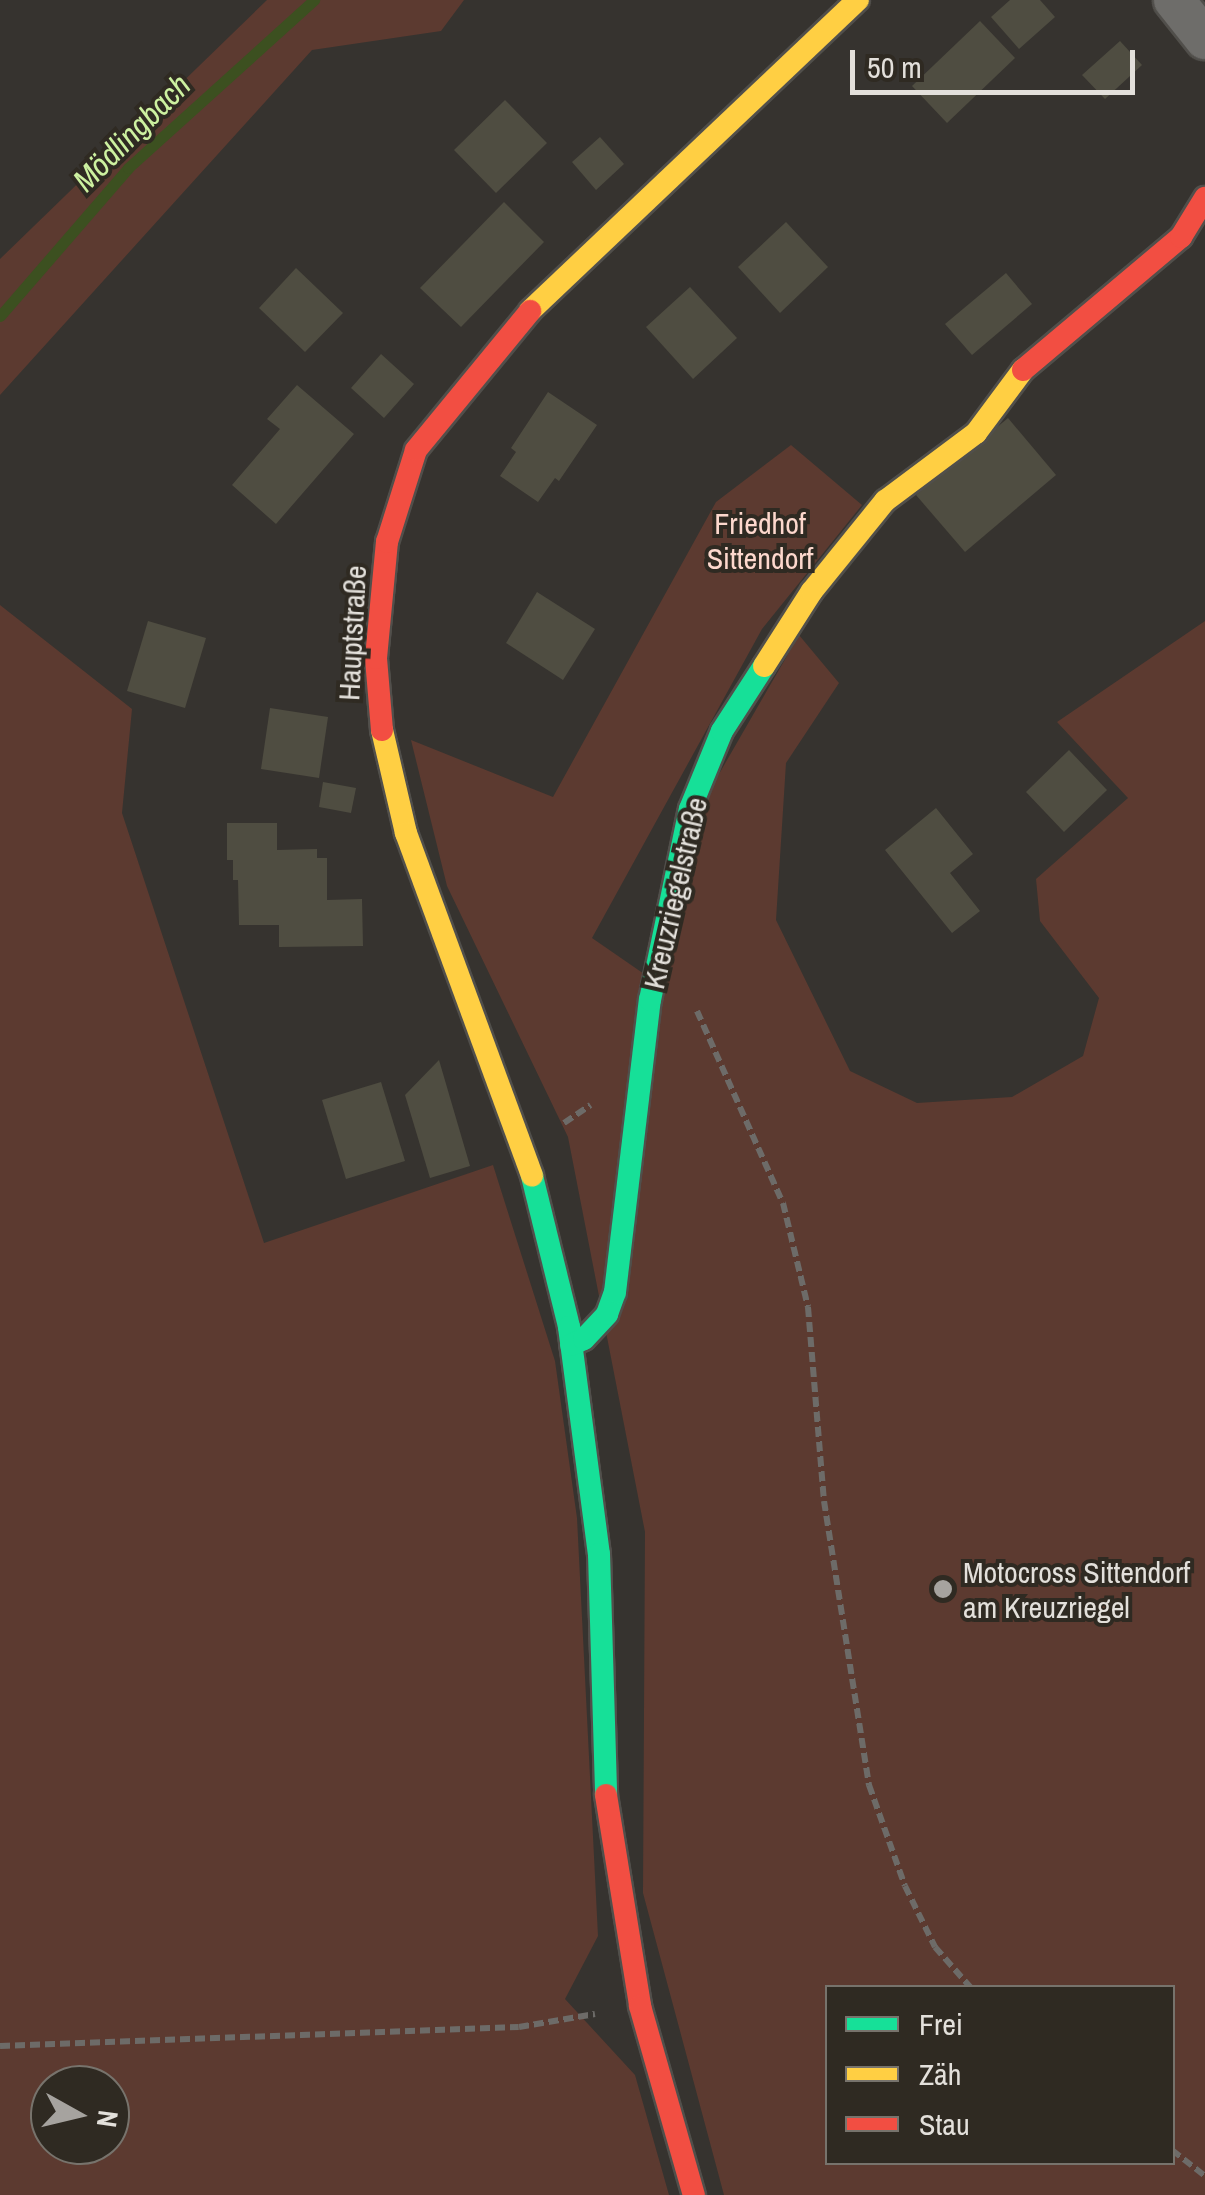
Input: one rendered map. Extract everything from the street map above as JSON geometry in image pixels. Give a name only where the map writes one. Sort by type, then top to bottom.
[{"type":"main road","name":"Hauptstraße","points":[[694,2195],[640,2006],[602,1770],[600,1554],[571,1344],[525,1148],[406,832],[376,710],[376,658],[386,542],[416,450],[528,313],[858,0]]},
{"type":"main road","name":"Kreuzriegelstraße","points":[[571,1344],[584,1340],[607,1314],[615,1292],[650,1000],[690,809],[722,731],[812,591],[884,501],[976,433],[1024,370],[1181,237],[1205,198]]},
{"type":"street","points":[[1174,0],[1205,39]]},
{"type":"path","points":[[696,992],[697,1011],[784,1202],[808,1307],[824,1501],[869,1785],[905,1886],[935,1947],[968,1985]]},
{"type":"path","points":[[525,1148],[642,1071]]},
{"type":"path","points":[[0,2046],[519,2027],[640,2006]]},
{"type":"path","points":[[1175,2152],[1205,2176]]},
{"type":"green space","points":[[267,0],[464,0],[441,31],[312,50],[0,395],[0,259]]},
{"type":"green space","name":"Motocross Sittendorf am Kreuzriegel","points":[[791,445],[862,505],[762,629],[592,938],[663,987],[704,800],[799,635],[839,683],[786,763],[776,920],[850,1071],[917,1103],[1012,1097],[1083,1056],[1099,998],[1040,921],[1036,879],[1128,798],[1057,722],[1205,621],[1205,2195],[724,2195],[643,1893],[645,1532],[568,1137],[447,886],[411,740],[553,797],[716,502]]},
{"type":"green space","points":[[0,605],[132,709],[122,813],[264,1243],[493,1165],[555,1361],[577,1518],[598,1936],[565,1999],[635,2075],[669,2195],[0,2195]]},
{"type":"building","points":[[1010,0],[1040,0],[1055,17],[1019,49],[991,17]]},
{"type":"building","points":[[980,21],[1015,58],[947,123],[912,86]]},
{"type":"building","points":[[1120,41],[1142,65],[1105,99],[1082,75]]},
{"type":"building","points":[[505,100],[547,143],[496,193],[454,150]]},
{"type":"building","points":[[600,137],[624,164],[596,190],[572,162]]},
{"type":"building","points":[[504,202],[544,242],[461,327],[420,288]]},
{"type":"building","points":[[786,222],[828,267],[780,313],[738,267]]},
{"type":"building","points":[[296,268],[343,313],[305,352],[259,308]]},
{"type":"building","points":[[1006,273],[1032,304],[972,355],[945,324]]},
{"type":"building","points":[[690,287],[737,338],[693,379],[646,327]]},
{"type":"building","points":[[381,354],[414,384],[384,418],[351,388]]},
{"type":"building","points":[[297,385],[354,434],[276,524],[232,485],[280,429],[267,419]]},
{"type":"building","points":[[548,392],[597,425],[559,481],[555,478],[538,502],[500,476],[516,452],[511,448]]},
{"type":"building","points":[[1008,418],[1056,475],[965,552],[916,495]]},
{"type":"building","points":[[537,592],[595,629],[563,680],[506,643]]},
{"type":"building","points":[[148,621],[206,638],[185,708],[127,691]]},
{"type":"building","points":[[270,708],[328,717],[319,778],[261,769]]},
{"type":"building","points":[[1069,750],[1107,790],[1064,832],[1026,792]]},
{"type":"building","points":[[323,782],[356,788],[351,813],[319,807]]},
{"type":"building","points":[[936,808],[973,854],[950,873],[980,911],[952,933],[885,850]]},
{"type":"building","points":[[227,823],[277,823],[277,850],[317,849],[317,858],[327,858],[327,900],[362,899],[363,946],[279,947],[279,925],[239,925],[238,880],[233,880],[233,860],[227,860]]},
{"type":"building","points":[[439,1060],[470,1166],[430,1178],[405,1095]]},
{"type":"building","points":[[381,1082],[405,1161],[346,1179],[322,1100]]},
{"type":"waterway","name":"Mödlingbach","points":[[0,316],[128,168],[314,0]]},
{"type":"traffic: fast","points":[[571,1345],[584,1339],[607,1314],[615,1292],[650,1000],[690,809],[722,731],[764,666]]},
{"type":"traffic: fast","points":[[532,1176],[569,1327],[599,1554],[606,1795]]},
{"type":"traffic: slow","points":[[530,311],[858,0]]},
{"type":"traffic: slow","points":[[764,666],[812,591],[885,501],[976,433],[1023,370]]},
{"type":"traffic: slow","points":[[382,730],[406,833],[532,1176]]},
{"type":"traffic: jam","points":[[1023,370],[1181,237],[1205,198]]},
{"type":"traffic: jam","points":[[382,730],[376,658],[387,542],[416,450],[530,311]]},
{"type":"traffic: jam","points":[[606,1795],[640,2006],[694,2195]]},
{"type":"place","name":"Motocross Sittendorf am Kreuzriegel","points":[[943,1589]]},
{"type":"park label","name":"Friedhof Sittendorf","points":[[760,540]]}]
